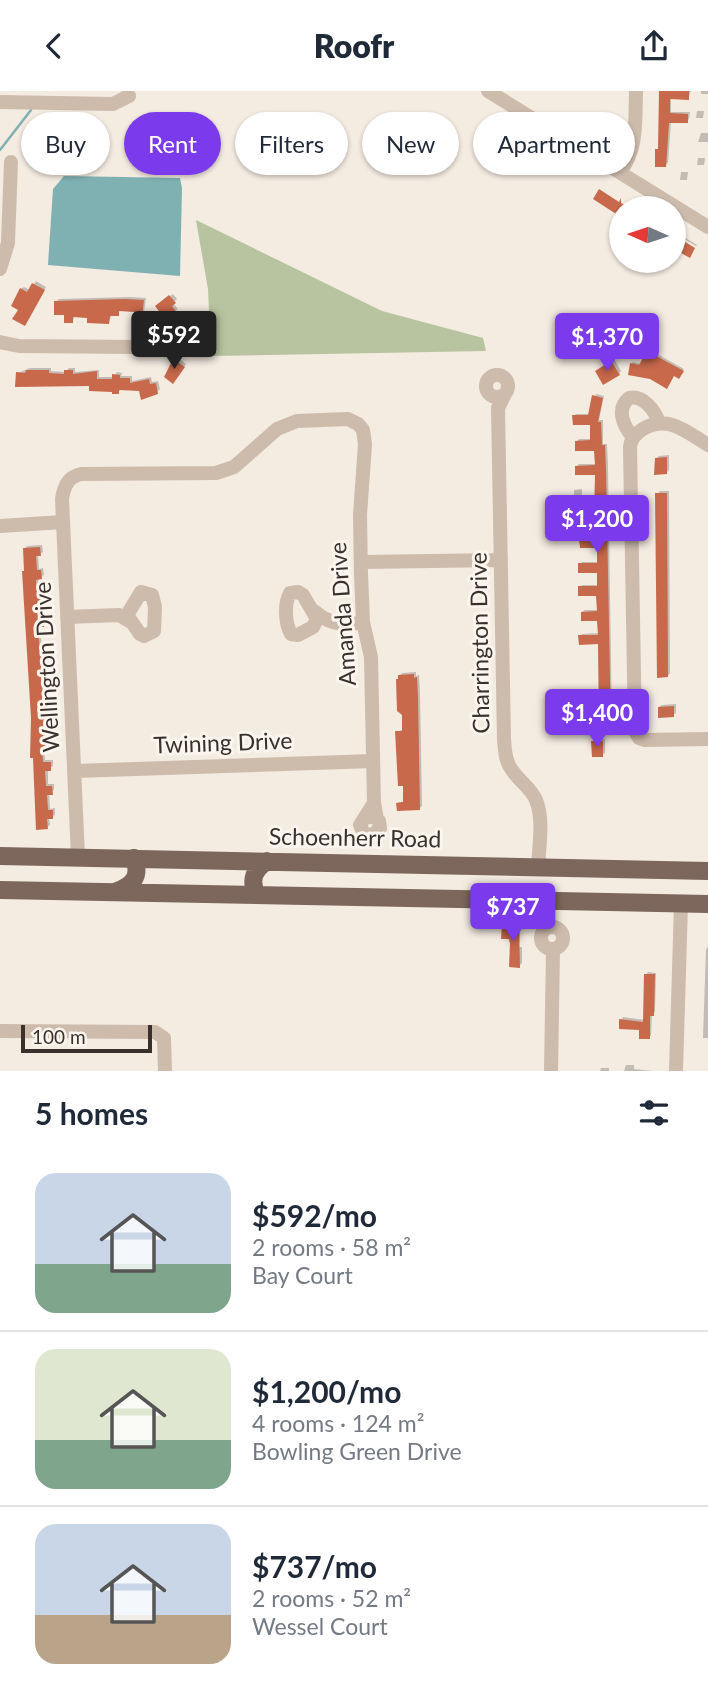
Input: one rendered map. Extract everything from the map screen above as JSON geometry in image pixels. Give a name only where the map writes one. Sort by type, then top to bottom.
[{"type":"main road","name":"Schoenherr Road","points":[[0,856],[708,870]]},
{"type":"main road","points":[[115,892],[135,880],[138,870],[134,858]]},
{"type":"main road","points":[[256,894],[253,878],[259,867],[267,861]]},
{"type":"main road","points":[[0,890],[708,905]]},
{"type":"street","points":[[488,91],[522,112]]},
{"type":"street","points":[[635,112],[636,91]]},
{"type":"street","points":[[0,102],[113,104],[129,96]]},
{"type":"street","points":[[0,269],[9,243],[5,217],[11,162]]},
{"type":"street","points":[[623,175],[708,227]]},
{"type":"street","points":[[0,342],[19,346],[137,347]]},
{"type":"street","points":[[639,433],[629,432],[621,413],[622,404],[629,398],[639,398],[645,402],[657,416],[659,423]]},
{"type":"street","name":"Charrington Drive","points":[[498,399],[506,756],[510,768],[532,792],[537,802],[540,823],[538,867]]},
{"type":"street","name":"Wellington Drive","points":[[78,857],[63,523],[63,490],[70,478],[87,473],[216,473],[234,467],[277,429],[297,421],[348,419],[358,424]]},
{"type":"street","points":[[708,445],[677,425],[659,423],[639,433],[630,447],[634,726],[639,738],[645,740],[708,739]]},
{"type":"street","name":"Amanda Drive","points":[[358,424],[365,436],[360,515],[363,622],[371,657],[374,803],[371,818]]},
{"type":"street","points":[[0,526],[63,523]]},
{"type":"street","points":[[361,562],[501,560]]},
{"type":"street","points":[[67,617],[126,614]]},
{"type":"street","points":[[318,619],[345,624],[363,622]]},
{"type":"street","name":"Twining Drive","points":[[75,771],[373,761]]},
{"type":"street","points":[[676,1071],[681,904]]},
{"type":"street","points":[[551,1071],[553,950]]},
{"type":"street","points":[[0,1031],[149,1030],[160,1033],[164,1038],[165,1071]]},
{"type":"green space","points":[[196,220],[382,311],[483,338],[486,351],[211,356],[208,289]]},
{"type":"water","points":[[64,176],[180,178],[180,276],[48,265],[53,189]]},
{"type":"building","points":[[659,91],[689,91],[689,100],[670,99],[670,113],[688,114],[688,123],[669,123],[666,167],[655,167]]},
{"type":"building","points":[[599,189],[610,196],[609,209],[593,199]]},
{"type":"building","points":[[686,242],[695,248],[690,258],[686,256]]},
{"type":"building","points":[[32,283],[45,290],[25,326],[12,319],[18,310],[11,306],[20,288],[27,292]]},
{"type":"building","points":[[169,295],[176,303],[172,306],[177,313],[160,327],[155,320],[162,315],[155,306]]},
{"type":"building","points":[[144,300],[142,317],[134,316],[134,312],[119,311],[119,316],[110,316],[109,324],[87,323],[87,318],[73,317],[73,323],[64,323],[64,315],[54,315],[54,301]]},
{"type":"building","points":[[183,330],[186,348],[169,350],[168,341],[173,341],[172,331]]},
{"type":"building","points":[[647,351],[684,371],[679,379],[674,376],[667,389],[650,379],[628,375],[630,363],[639,365]]},
{"type":"building","points":[[173,359],[185,367],[173,384],[164,377]]},
{"type":"building","points":[[611,361],[620,375],[603,385],[595,371]]},
{"type":"building","points":[[26,370],[49,370],[49,373],[64,374],[64,370],[73,370],[73,374],[97,371],[97,379],[112,379],[112,374],[120,375],[120,378],[130,378],[130,383],[149,379],[150,384],[156,383],[158,394],[141,400],[139,391],[119,390],[119,394],[112,394],[89,391],[89,386],[15,387],[16,372],[25,373]]},
{"type":"building","points":[[592,395],[603,398],[598,422],[601,422],[602,445],[605,445],[611,729],[599,729],[598,644],[579,645],[578,635],[598,635],[597,621],[581,621],[581,612],[597,611],[596,596],[578,596],[578,586],[597,586],[597,573],[578,573],[578,563],[597,563],[597,548],[580,548],[579,538],[595,538],[595,523],[576,523],[576,514],[594,513],[595,475],[575,475],[575,466],[595,465],[594,451],[575,451],[575,441],[590,440],[590,425],[573,425],[572,415],[588,415]]},
{"type":"building","points":[[667,457],[667,474],[654,475],[655,458]]},
{"type":"building","points":[[655,493],[667,493],[668,677],[657,678]]},
{"type":"building","points":[[40,547],[41,556],[36,556],[37,570],[41,570],[42,579],[36,580],[37,594],[42,594],[43,603],[37,603],[38,618],[44,618],[44,627],[38,627],[40,652],[46,652],[46,675],[41,675],[42,690],[47,689],[48,699],[42,699],[43,714],[48,714],[48,723],[43,723],[43,738],[49,738],[50,747],[42,747],[43,762],[51,762],[51,771],[45,771],[46,786],[52,786],[53,795],[47,795],[48,810],[53,810],[53,819],[47,819],[48,829],[36,830],[33,758],[30,758],[31,718],[22,571],[23,548]]},
{"type":"building","points":[[414,674],[414,678],[417,677],[418,698],[420,810],[397,811],[396,803],[403,802],[403,786],[398,786],[395,731],[402,731],[402,715],[397,711],[396,679],[398,675]]},
{"type":"building","points":[[674,706],[674,717],[658,718],[658,707]]},
{"type":"building","points":[[591,741],[603,741],[603,757],[592,757]]},
{"type":"building","points":[[502,924],[519,925],[520,968],[509,967],[510,943],[509,939],[501,939]]},
{"type":"building","points":[[644,974],[655,974],[654,1016],[650,1016],[650,1039],[639,1039],[639,1030],[619,1029],[619,1019],[643,1022]]},
{"type":"waterway","points":[[0,150],[31,110]]}]
